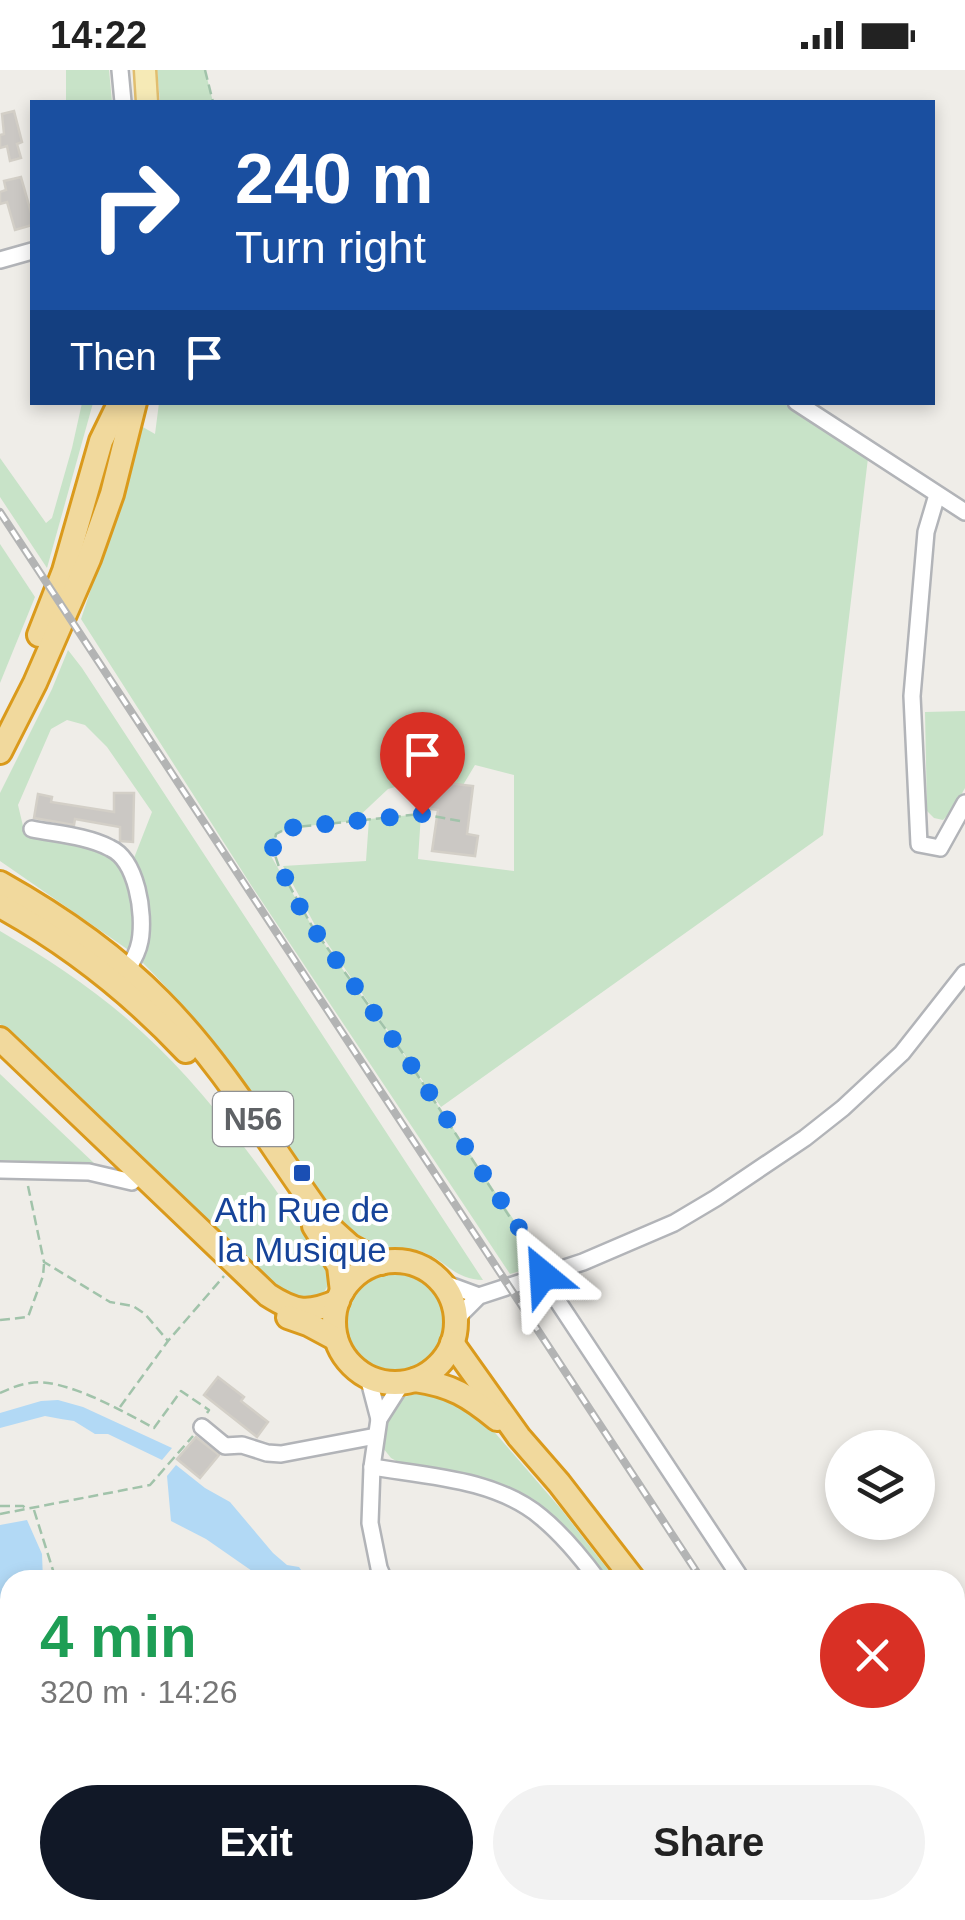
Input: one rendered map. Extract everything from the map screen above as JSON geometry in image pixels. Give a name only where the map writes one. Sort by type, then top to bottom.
[{"type":"highway","points":[[0,752],[89,560],[112,494],[133,405]]},
{"type":"highway","points":[[2,713],[64,570],[113,407]]},
{"type":"highway","name":"N56","points":[[0,883],[29,899],[127,970],[161,1001],[211,1060],[330,1228],[364,1256],[381,1263],[394,1261],[420,1267],[441,1282]]},
{"type":"highway","name":"N56","points":[[0,906],[92,966],[132,999],[198,1064],[232,1105],[339,1266],[340,1296],[334,1315],[336,1340]]},
{"type":"highway","points":[[0,1039],[268,1295],[294,1309],[309,1311],[340,1296],[359,1273],[381,1263]]},
{"type":"highway","points":[[0,1057],[275,1311],[336,1340],[349,1363],[368,1377],[378,1382],[451,1387],[519,1437]]},
{"type":"highway","points":[[408,1382],[438,1366],[454,1336],[455,1312],[441,1282]]},
{"type":"highway","points":[[454,1336],[519,1437],[626,1570]]},
{"type":"main road","points":[[145,70],[147,100]]},
{"type":"street","points":[[120,70],[123,100]]},
{"type":"street","points":[[0,260],[30,252]]},
{"type":"street","points":[[801,405],[965,512]]},
{"type":"street","points":[[937,495],[926,532],[912,696],[920,844],[940,848],[965,803]]},
{"type":"street","points":[[32,829],[96,842],[114,849],[130,867],[142,936],[127,970]]},
{"type":"street","points":[[454,1336],[460,1314],[479,1296],[597,1256],[674,1224],[806,1138],[902,1053],[965,973]]},
{"type":"street","points":[[0,1170],[89,1172],[132,1182]]},
{"type":"street","points":[[543,1275],[735,1570]]},
{"type":"street","points":[[441,1282],[479,1296]]},
{"type":"street","points":[[368,1377],[377,1428],[370,1523],[380,1570]]},
{"type":"street","points":[[202,1427],[225,1446],[281,1454],[377,1428],[408,1382]]},
{"type":"street","points":[[372,1467],[455,1480],[517,1502],[558,1532],[590,1570]]},
{"type":"path","points":[[206,70],[212,100]]},
{"type":"path","points":[[460,821],[422,814],[288,828],[276,834],[273,848],[292,894],[313,928],[486,1178],[535,1252],[543,1275]]},
{"type":"path","points":[[0,1320],[28,1318],[44,1276],[25,1170]]},
{"type":"path","points":[[44,1262],[110,1302],[132,1306],[145,1314],[168,1341]]},
{"type":"path","points":[[118,1409],[168,1341],[228,1271]]},
{"type":"path","points":[[0,1393],[32,1382],[56,1385],[88,1395],[154,1428],[181,1390],[209,1410],[202,1427],[150,1486],[0,1514]]},
{"type":"path","points":[[0,1506],[23,1506],[24,1510]]},
{"type":"path","points":[[33,1508],[53,1570]]},
{"type":"green space","points":[[66,70],[109,70],[112,100],[66,100]]},
{"type":"green space","points":[[157,70],[205,70],[212,100],[160,100]]},
{"type":"green space","points":[[82,405],[92,405],[47,568],[0,497],[0,458],[46,523],[52,518]]},
{"type":"green space","points":[[159,405],[786,405],[868,458],[823,835],[441,1107],[316,927],[283,866],[366,861],[369,819],[421,814],[418,859],[514,871],[514,775],[475,765],[463,785],[421,780],[388,789],[354,821],[288,828],[277,834],[273,849],[268,851],[313,928],[407,1059],[535,1252],[537,1266],[510,1274],[251,885],[81,619],[141,426],[155,434]]},
{"type":"green space","points":[[0,544],[35,597],[0,683]]},
{"type":"green space","points":[[68,650],[483,1280],[458,1274],[420,1251],[370,1244],[331,1214],[219,1051],[142,962],[145,937],[134,858],[152,812],[107,747],[85,725],[67,720],[51,729],[18,805],[23,826],[94,850],[121,868],[132,893],[134,945],[127,949],[0,861],[0,793]]},
{"type":"green space","points":[[965,711],[965,788],[943,820],[934,818],[927,811],[925,712]]},
{"type":"green space","points":[[0,931],[110,1004],[195,1086],[242,1144],[328,1266],[328,1285],[321,1295],[299,1298],[273,1282],[0,1024]]},
{"type":"green space","points":[[0,1074],[96,1165],[0,1160]]},
{"type":"green space","points":[[395,1274],[413,1278],[429,1288],[439,1304],[443,1322],[439,1340],[429,1356],[413,1366],[395,1370],[377,1366],[361,1356],[351,1340],[347,1322],[351,1304],[361,1288],[377,1278]]},
{"type":"green space","points":[[426,1391],[452,1395],[490,1427],[608,1570],[596,1570],[556,1521],[523,1494],[489,1480],[391,1458],[383,1448],[389,1413],[401,1398]]},
{"type":"water","points":[[58,1400],[83,1407],[172,1448],[162,1460],[108,1434],[95,1434],[74,1421],[45,1416],[0,1428],[0,1413]]},
{"type":"water","points":[[176,1465],[230,1502],[273,1553],[287,1565],[301,1570],[251,1570],[206,1539],[171,1521],[167,1476]]},
{"type":"water","points":[[27,1520],[42,1554],[43,1570],[0,1570],[0,1525]]},
{"type":"building","points":[[14,111],[22,142],[17,144],[21,158],[10,161],[7,146],[0,148],[0,135],[4,134],[2,114]]},
{"type":"building","points":[[21,177],[30,209],[30,226],[15,230],[7,202],[0,204],[0,192],[6,190],[4,181]]},
{"type":"building","points":[[421,780],[473,786],[467,834],[478,836],[475,856],[432,851],[438,810],[418,807]]},
{"type":"building","points":[[114,793],[134,793],[133,842],[120,841],[120,827],[75,819],[74,825],[34,818],[38,794],[52,797],[51,802],[114,812]]},
{"type":"building","points":[[218,1377],[268,1422],[257,1437],[204,1395]]},
{"type":"building","points":[[196,1437],[219,1455],[200,1478],[177,1459]]},
{"type":"railway","points":[[0,512],[695,1570]]},
{"type":"place","name":"Ath Rue de la Musique","points":[[302,1173]]},
{"type":"route","points":[[422,814],[288,828],[276,834],[273,848],[292,894],[313,928],[486,1178],[535,1252],[543,1275]]}]
